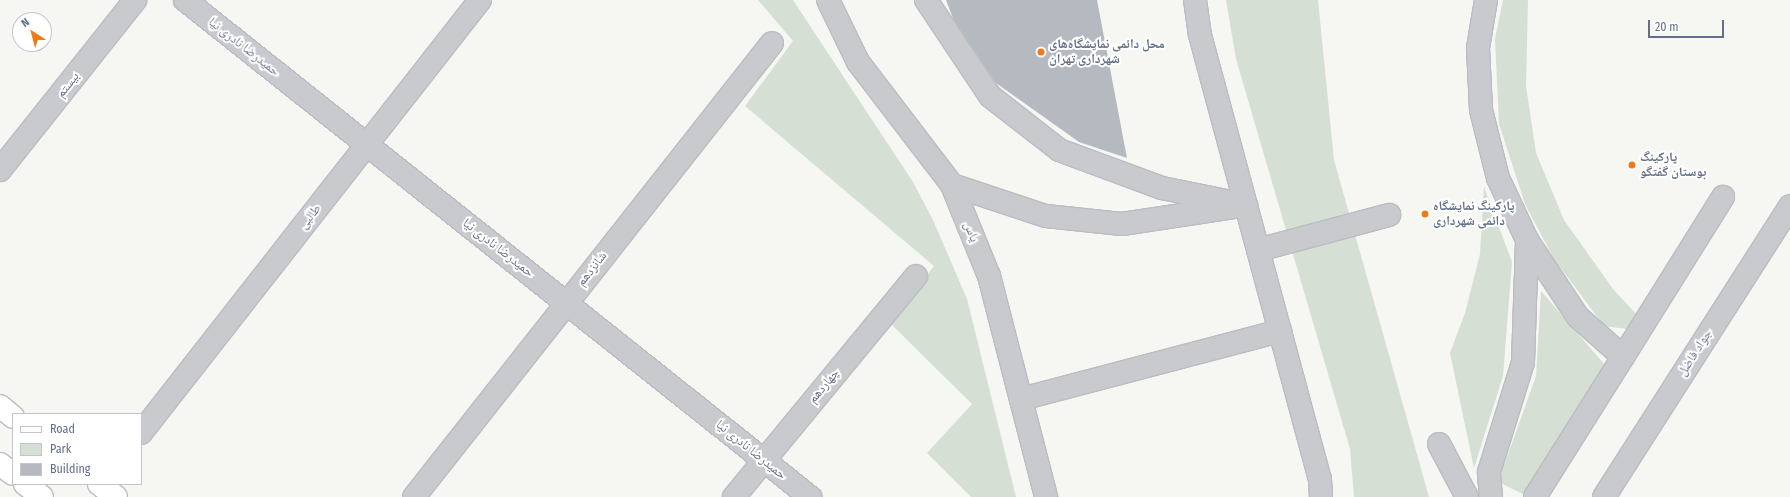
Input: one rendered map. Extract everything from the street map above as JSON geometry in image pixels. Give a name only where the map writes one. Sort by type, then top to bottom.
[{"type":"main road","points":[[0,406],[12,416]]},
{"type":"main road","points":[[0,464],[12,473]]},
{"type":"main road","points":[[26,485],[42,497]]},
{"type":"street","name":"بیستم","points":[[0,170],[135,0]]},
{"type":"street","name":"حمیدرضا نادری نیا","points":[[185,0],[810,497]]},
{"type":"street","name":"طالبی","points":[[142,432],[480,0]]},
{"type":"street","name":"یاس","points":[[828,0],[858,62],[952,185],[989,276],[1046,497]]},
{"type":"street","points":[[926,0],[990,96],[1059,150],[1162,188],[1246,205]]},
{"type":"street","points":[[1195,0],[1200,35],[1280,331],[1321,497]]},
{"type":"street","points":[[1486,0],[1478,48],[1481,110],[1498,178],[1527,240],[1578,317],[1623,357]]},
{"type":"street","name":"شانزدهم","points":[[414,497],[566,302],[772,43]]},
{"type":"street","points":[[952,185],[1046,216],[1122,224],[1246,205]]},
{"type":"street","points":[[1535,497],[1723,197]]},
{"type":"street","name":"جواد فاضل","points":[[1604,497],[1788,208]]},
{"type":"street","points":[[1258,250],[1389,215]]},
{"type":"street","points":[[1491,497],[1489,472],[1523,362],[1527,240]]},
{"type":"street","name":"چهاردهم","points":[[734,497],[916,276]]},
{"type":"street","points":[[1021,399],[1280,331]]},
{"type":"street","points":[[1439,444],[1467,497]]},
{"type":"green space","points":[[758,0],[793,0],[913,182],[933,220],[967,299],[1016,497],[971,497],[927,453],[972,404],[890,323],[934,266],[745,106],[793,41]]},
{"type":"green space","points":[[1226,0],[1318,0],[1334,160],[1429,497],[1354,497],[1350,449],[1236,59]]},
{"type":"green space","points":[[1503,0],[1528,0],[1526,86],[1536,153],[1564,220],[1613,289],[1638,316],[1627,329],[1604,326],[1554,259],[1525,204],[1499,124],[1495,39]]},
{"type":"green space","points":[[1484,187],[1512,262],[1503,376],[1474,468],[1450,353],[1465,313],[1480,254]]},
{"type":"green space","points":[[1541,291],[1605,365],[1525,495],[1498,482],[1536,376]]},
{"type":"building","name":"محل دائمی نمایشگاه‌های شهرداری تهران","points":[[946,0],[1097,0],[1127,158],[1079,142],[996,83],[954,21]]},
{"type":"place","name":"محل دائمی نمایشگاه‌های شهرداری تهران","points":[[1041,52]]},
{"type":"place","name":"پارکینگ بوستان گفتگو","points":[[1632,165]]},
{"type":"place","name":"پارکینگ نمایشگاه دائمی شهرداری","points":[[1425,214]]}]
